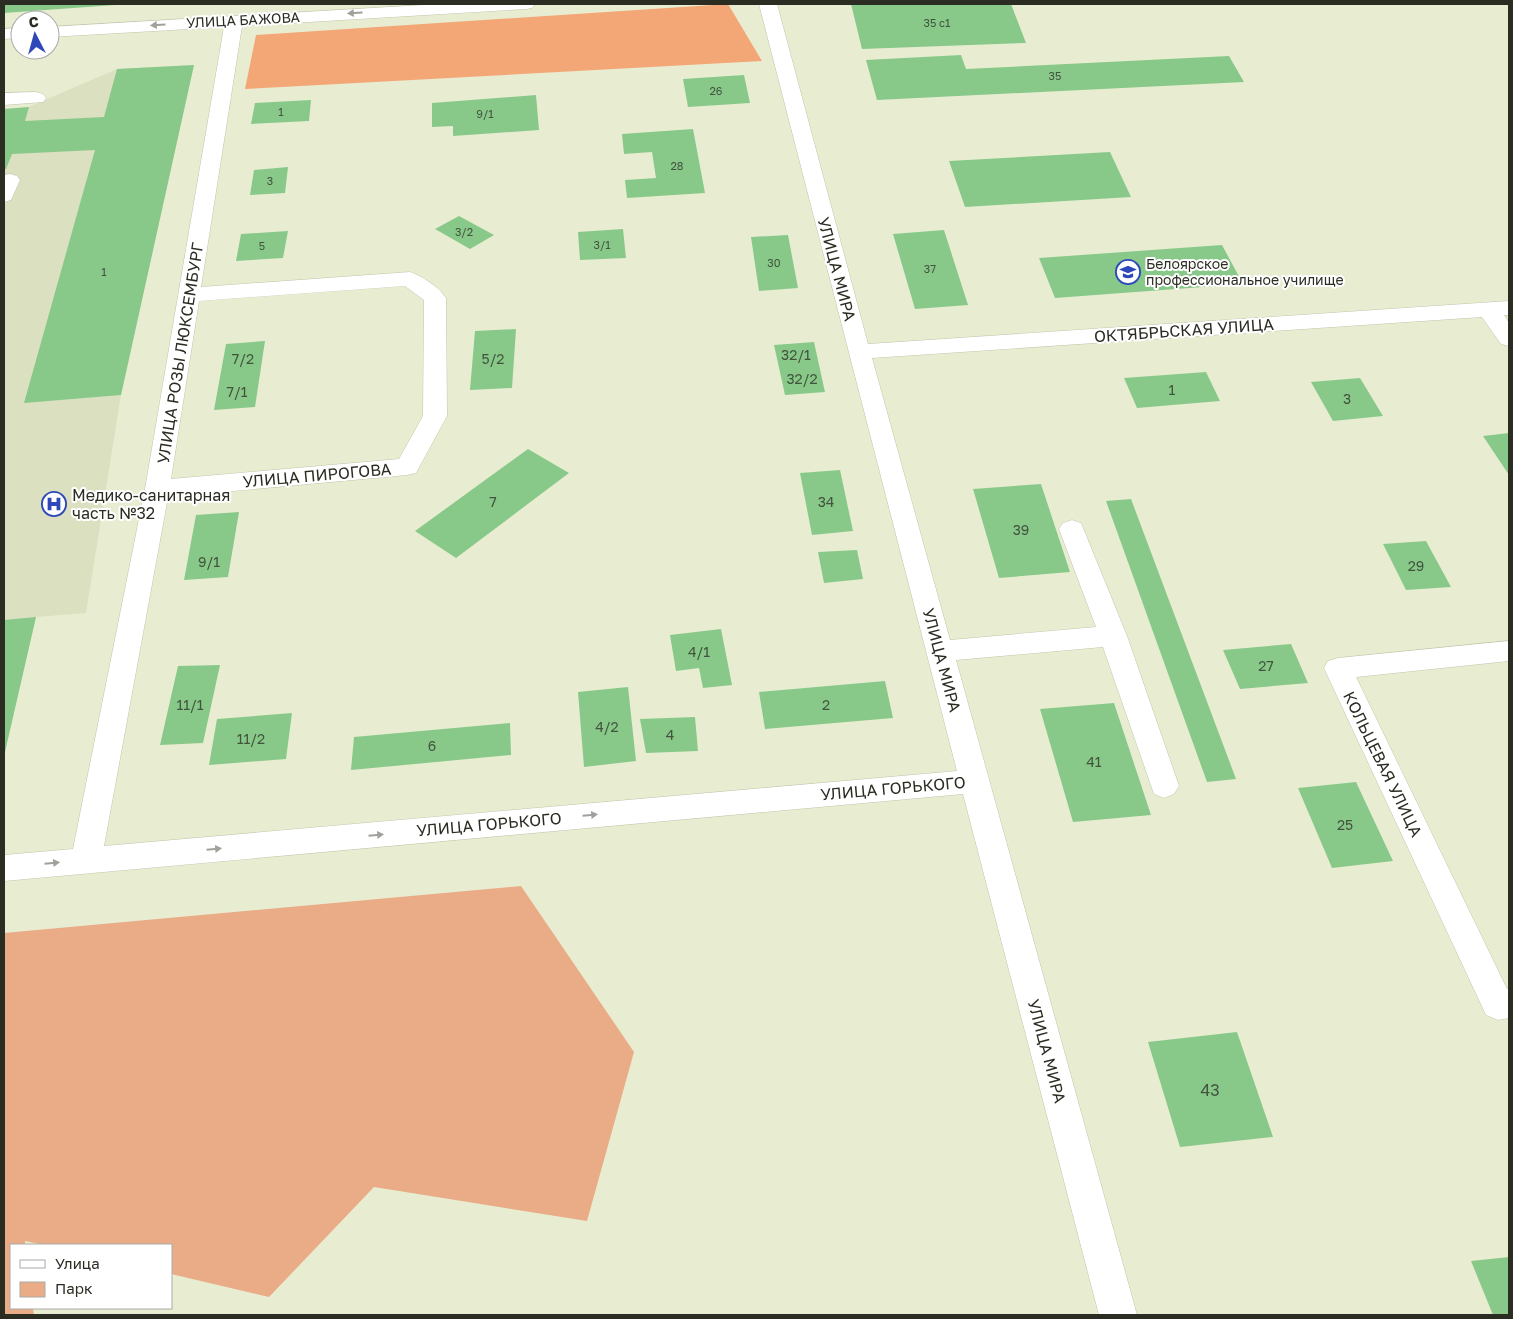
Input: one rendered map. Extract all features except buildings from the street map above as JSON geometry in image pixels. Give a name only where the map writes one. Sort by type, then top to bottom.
[{"type":"street","name":"УЛИЦА БАЖОВА","points":[[60,31],[526,4]]},
{"type":"street","name":"УЛИЦА МИРА","points":[[768,4],[859,352],[1118,1315]]},
{"type":"street","name":"УЛИЦА РОЗЫ ЛЮКСЕМБУРГ","points":[[86,861],[157,489],[234,21]]},
{"type":"street","points":[[4,99],[36,98]]},
{"type":"street","name":"УЛИЦА ПИРОГОВА","points":[[157,489],[407,467],[436,416],[435,298],[410,279],[189,295]]},
{"type":"street","name":"ОКТЯБРЬСКАЯ УЛИЦА","points":[[859,352],[1499,309]]},
{"type":"street","points":[[1499,309],[1509,339]]},
{"type":"street","points":[[1072,529],[1113,636],[1164,786]]},
{"type":"street","points":[[940,651],[1113,636]]},
{"type":"street","name":"КОЛЬЦЕВАЯ УЛИЦА","points":[[1509,651],[1338,668],[1498,1004],[1509,1003]]},
{"type":"street","name":"УЛИЦА ГОРЬКОГО","points":[[4,868],[975,781]]},
{"type":"shaded area","points":[[728,4],[762,61],[245,89],[256,35]]},
{"type":"shaded area","name":"Медико-санитарная часть №32","points":[[194,65],[121,395],[86,613],[36,617],[4,755],[4,109],[29,107],[117,69]]},
{"type":"green space","points":[[521,886],[634,1052],[587,1221],[374,1187],[269,1297],[172,1274],[172,1244],[39,1244],[25,1241],[25,1244],[10,1244],[10,1309],[33,1309],[34,1315],[4,1315],[4,933]]},
{"type":"place","name":"Белоярское профессиональное училище","points":[[1128,272]]},
{"type":"place","name":"Медико-санитарная часть №32","points":[[54,504]]}]
